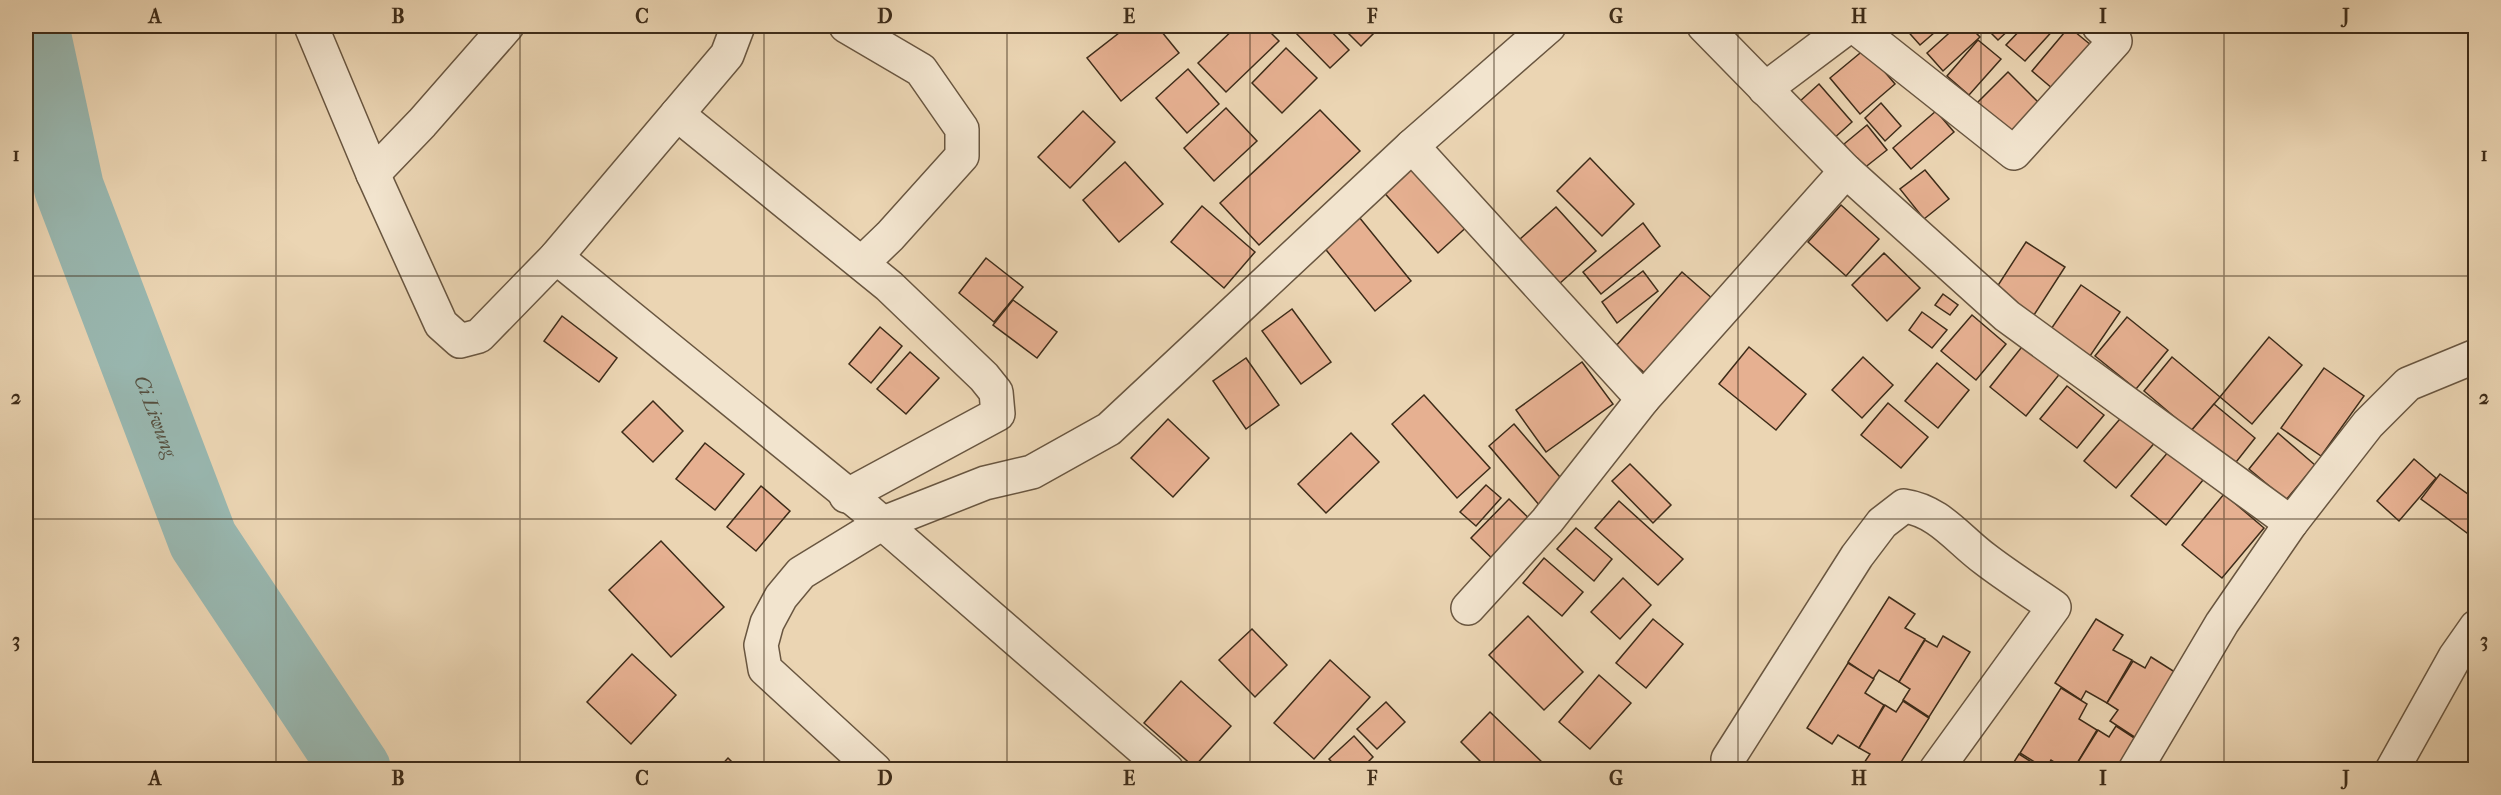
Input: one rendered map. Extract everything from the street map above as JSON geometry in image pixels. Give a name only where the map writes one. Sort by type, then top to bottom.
[{"type":"street","points":[[312,26],[373,174],[441,324],[460,341],[479,336],[556,257],[727,55],[739,26]]},
{"type":"street","points":[[373,174],[422,123],[507,26]]},
{"type":"street","points":[[846,26],[921,69],[962,129],[962,156],[890,236],[862,263]]},
{"type":"street","points":[[874,770],[765,669],[760,645],[766,623],[781,597],[801,573],[881,524],[985,483],[1032,472],[1109,429],[1412,146],[1549,26]]},
{"type":"street","points":[[1704,26],[1846,171],[2007,316],[2291,523]]},
{"type":"street","points":[[1765,89],[1849,26]]},
{"type":"street","points":[[1854,26],[2014,153],[2115,40],[2099,26]]},
{"type":"street","points":[[677,114],[889,286],[984,377],[996,393],[998,414],[846,496]]},
{"type":"street","points":[[1412,146],[1643,399]]},
{"type":"street","points":[[1468,608],[1546,521],[1643,399],[1846,171]]},
{"type":"street","points":[[556,257],[881,524],[1167,770]]},
{"type":"street","points":[[2135,770],[2222,623],[2291,523],[2368,424],[2408,384],[2475,356]]},
{"type":"street","points":[[1727,766],[1857,556],[1882,523],[1904,506],[1920,508],[1933,514],[1984,558],[2054,607],[1936,770]]},
{"type":"street","points":[[2392,770],[2455,657],[2475,627]]},
{"type":"building","points":[[1128,26],[1157,26],[1179,53],[1121,101],[1087,58]]},
{"type":"building","points":[[1237,26],[1264,26],[1279,41],[1226,92],[1198,63]]},
{"type":"building","points":[[1297,26],[1326,26],[1349,50],[1330,68],[1293,30]]},
{"type":"building","points":[[1341,26],[1376,26],[1379,28],[1361,46]]},
{"type":"building","points":[[1903,26],[1942,26],[1920,45]]},
{"type":"building","points":[[1957,26],[1969,26],[1980,37],[1943,71],[1927,53]]},
{"type":"building","points":[[1984,26],[2013,26],[1998,40]]},
{"type":"building","points":[[2024,26],[2057,26],[2025,61],[2006,45]]},
{"type":"building","points":[[2069,27],[2097,50],[2060,95],[2032,71]]},
{"type":"building","points":[[1978,40],[2001,59],[1969,95],[1947,76]]},
{"type":"building","points":[[1286,48],[1317,78],[1282,113],[1252,83]]},
{"type":"building","points":[[1865,49],[1895,84],[1860,114],[1830,78]]},
{"type":"building","points":[[1188,69],[1219,104],[1187,133],[1156,98]]},
{"type":"building","points":[[2008,72],[2039,103],[2008,134],[1977,103]]},
{"type":"building","points":[[1819,84],[1852,122],[1832,140],[1799,102]]},
{"type":"building","points":[[1881,103],[1901,126],[1885,141],[1865,118]]},
{"type":"building","points":[[1226,108],[1257,141],[1214,181],[1184,148]]},
{"type":"building","points":[[1320,110],[1360,151],[1259,245],[1220,203]]},
{"type":"building","points":[[1083,111],[1115,142],[1070,188],[1038,157]]},
{"type":"building","points":[[1936,111],[1954,132],[1911,169],[1893,148]]},
{"type":"building","points":[[1867,125],[1887,150],[1863,169],[1844,144]]},
{"type":"building","points":[[1590,158],[1634,204],[1602,236],[1557,191]]},
{"type":"building","points":[[1412,159],[1471,223],[1438,253],[1380,188]]},
{"type":"building","points":[[1125,162],[1163,204],[1119,242],[1083,200]]},
{"type":"building","points":[[1925,170],[1949,199],[1924,219],[1900,189]]},
{"type":"building","points":[[1841,205],[1879,239],[1846,276],[1808,242]]},
{"type":"building","points":[[1202,206],[1255,252],[1224,288],[1171,242]]},
{"type":"building","points":[[1556,207],[1596,251],[1559,284],[1520,239]]},
{"type":"building","points":[[1359,217],[1411,281],[1375,311],[1323,246]]},
{"type":"building","points":[[1643,223],[1660,246],[1601,294],[1583,272]]},
{"type":"building","points":[[2026,242],[2065,267],[2034,315],[1995,290]]},
{"type":"building","points":[[1884,253],[1920,288],[1887,321],[1852,285]]},
{"type":"building","points":[[986,258],[1023,287],[994,322],[959,293]]},
{"type":"building","points":[[1643,271],[1658,291],[1617,323],[1602,302]]},
{"type":"building","points":[[1682,272],[1714,300],[1647,375],[1615,347]]},
{"type":"building","points":[[2081,285],[2120,312],[2090,356],[2051,329]]},
{"type":"building","points":[[1943,294],[1958,305],[1950,315],[1935,305]]},
{"type":"building","points":[[1013,300],[1057,332],[1037,358],[993,325]]},
{"type":"building","points":[[1292,309],[1331,362],[1301,384],[1262,331]]},
{"type":"building","points":[[1922,312],[1947,330],[1932,348],[1909,330]]},
{"type":"building","points":[[1972,315],[2006,344],[1976,380],[1941,351]]},
{"type":"building","points":[[562,316],[617,358],[599,382],[544,341]]},
{"type":"building","points":[[2127,317],[2168,350],[2136,389],[2095,356]]},
{"type":"building","points":[[880,327],[902,346],[871,383],[849,364]]},
{"type":"building","points":[[2269,337],[2302,365],[2252,424],[2220,397]]},
{"type":"building","points":[[2025,343],[2062,371],[2026,416],[1990,387]]},
{"type":"building","points":[[1749,347],[1806,394],[1776,430],[1719,384]]},
{"type":"building","points":[[910,352],[939,378],[906,414],[877,389]]},
{"type":"building","points":[[1863,357],[1893,385],[1862,418],[1832,390]]},
{"type":"building","points":[[2172,357],[2220,397],[2191,431],[2144,391]]},
{"type":"building","points":[[1246,358],[1279,405],[1246,429],[1213,381]]},
{"type":"building","points":[[1582,362],[1613,404],[1546,452],[1516,410]]},
{"type":"building","points":[[1937,363],[1969,390],[1938,428],[1905,401]]},
{"type":"building","points":[[2324,368],[2364,396],[2321,456],[2281,428]]},
{"type":"building","points":[[2067,386],[2104,415],[2077,448],[2040,419]]},
{"type":"building","points":[[1424,395],[1490,468],[1457,498],[1392,424]]},
{"type":"building","points":[[653,401],[683,431],[653,462],[622,432]]},
{"type":"building","points":[[1888,403],[1928,437],[1901,468],[1861,435]]},
{"type":"building","points":[[2214,404],[2255,438],[2233,466],[2191,431]]},
{"type":"building","points":[[2125,413],[2157,440],[2116,488],[2084,461]]},
{"type":"building","points":[[1168,419],[1209,458],[1173,497],[1131,458]]},
{"type":"building","points":[[1514,424],[1566,484],[1540,506],[1489,446]]},
{"type":"building","points":[[1351,433],[1379,462],[1326,513],[1298,484]]},
{"type":"building","points":[[2278,433],[2315,465],[2286,500],[2249,469]]},
{"type":"building","points":[[705,443],[744,474],[715,510],[676,479]]},
{"type":"building","points":[[2169,451],[2203,480],[2166,525],[2131,496]]},
{"type":"building","points":[[2414,459],[2436,478],[2399,521],[2377,501]]},
{"type":"building","points":[[1630,464],[1671,505],[1653,523],[1612,481]]},
{"type":"building","points":[[2440,474],[2476,500],[2476,521],[2467,533],[2421,499]]},
{"type":"building","points":[[1486,485],[1501,498],[1476,526],[1460,512]]},
{"type":"building","points":[[761,486],[790,511],[756,551],[727,527]]},
{"type":"building","points":[[2224,494],[2264,528],[2222,578],[2182,545]]},
{"type":"building","points":[[1509,499],[1538,527],[1500,566],[1471,538]]},
{"type":"building","points":[[1619,501],[1683,559],[1658,585],[1595,528]]},
{"type":"building","points":[[1576,528],[1612,559],[1594,581],[1557,549]]},
{"type":"building","points":[[661,541],[724,607],[671,657],[609,590]]},
{"type":"building","points":[[1544,558],[1583,592],[1562,616],[1523,583]]},
{"type":"building","points":[[1623,578],[1651,605],[1620,639],[1591,612]]},
{"type":"building","points":[[1889,597],[1915,614],[1905,628],[1925,639],[1899,682],[1879,670],[1873,679],[1848,662]]},
{"type":"building","points":[[1528,616],[1583,672],[1544,710],[1489,655]]},
{"type":"building","points":[[1653,619],[1683,644],[1646,688],[1616,663]]},
{"type":"building","points":[[2096,619],[2123,635],[2113,650],[2132,660],[2107,703],[2086,691],[2081,700],[2055,683]]},
{"type":"building","points":[[1252,629],[1287,665],[1255,697],[1219,660]]},
{"type":"building","points":[[1943,636],[1970,652],[1929,717],[1903,700],[1910,689],[1899,682],[1925,640],[1937,647]]},
{"type":"building","points":[[632,654],[676,695],[631,744],[587,702]]},
{"type":"building","points":[[2151,657],[2178,674],[2136,738],[2110,721],[2118,710],[2107,703],[2133,661],[2145,668]]},
{"type":"building","points":[[1330,660],[1370,697],[1314,759],[1274,723]]},
{"type":"building","points":[[1848,663],[1874,679],[1865,693],[1884,705],[1859,748],[1838,735],[1832,744],[1807,728]]},
{"type":"building","points":[[1599,675],[1631,703],[1590,749],[1559,722]]},
{"type":"building","points":[[1181,681],[1231,726],[1194,767],[1144,723]]},
{"type":"building","points":[[2061,688],[2087,704],[2079,719],[2097,730],[2073,770],[2067,770],[2051,760],[2046,769],[2020,753]]},
{"type":"building","points":[[1903,701],[1929,718],[1896,770],[1868,770],[1862,766],[1870,754],[1859,748],[1885,705],[1896,712]]},
{"type":"building","points":[[1386,702],[1405,722],[1377,749],[1357,729]]},
{"type":"building","points":[[1490,712],[1544,764],[1538,770],[1489,770],[1461,742]]},
{"type":"building","points":[[2116,726],[2142,743],[2125,770],[2073,770],[2098,730],[2109,737]]},
{"type":"building","points":[[1354,736],[1373,757],[1360,770],[1339,770],[1329,759]]},
{"type":"building","points":[[2019,754],[2044,770],[2009,770]]},
{"type":"building","points":[[728,758],[740,770],[717,770]]},
{"type":"waterway","name":"Ci Liwung","points":[[34,26],[69,188],[203,540],[356,770]]}]
